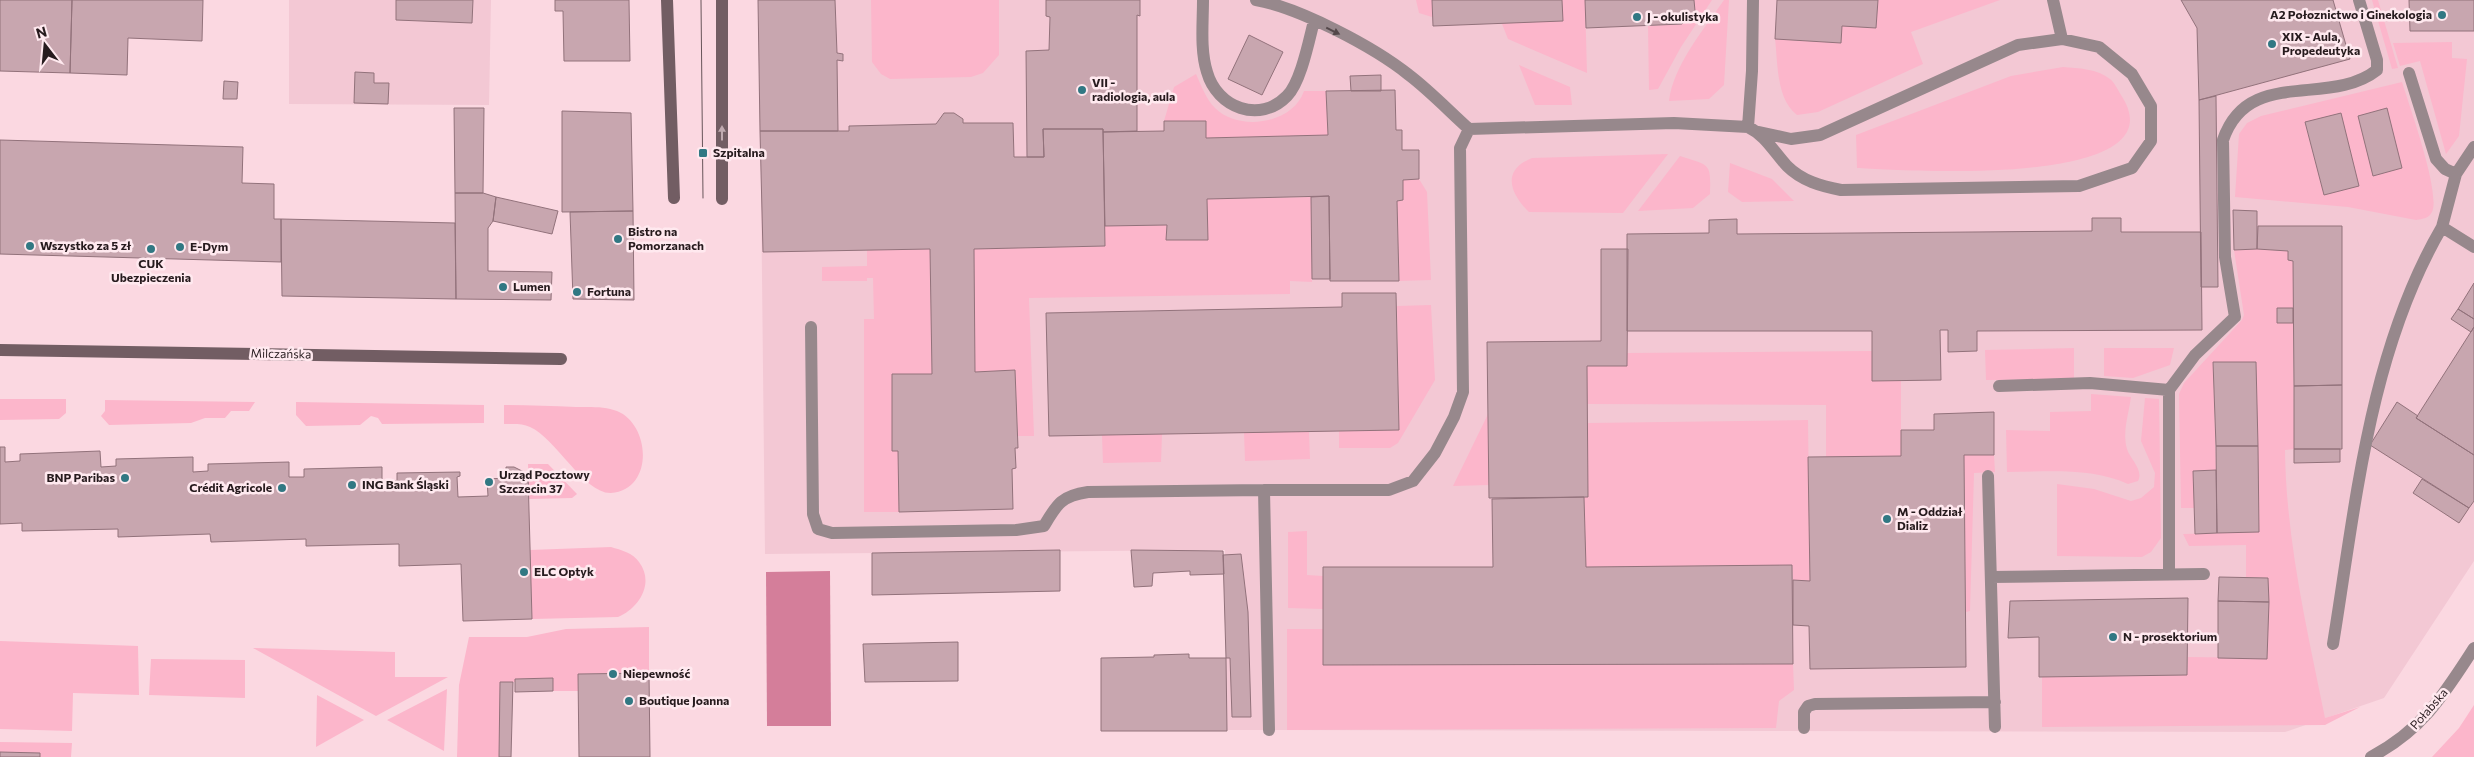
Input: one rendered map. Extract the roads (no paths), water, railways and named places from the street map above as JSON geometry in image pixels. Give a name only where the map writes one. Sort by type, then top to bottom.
[{"type":"street","points":[[667,0],[674,198]]},
{"type":"street","points":[[722,0],[722,199]]},
{"type":"street","points":[[1203,0],[1203,51],[1206,72],[1213,87],[1238,109],[1256,110],[1272,108],[1288,95],[1302,65],[1314,21]]},
{"type":"street","points":[[1256,0],[1289,9],[1359,43],[1409,75],[1469,128],[1674,123],[1753,130],[1792,139],[1820,135],[2018,45],[2062,39],[2099,47],[2132,74],[2151,106],[2151,141],[2132,168],[2079,186],[1841,190],[1814,184],[1789,168],[1753,130],[1753,0]]},
{"type":"street","points":[[2053,0],[2062,39]]},
{"type":"street","points":[[2169,574],[2169,390],[2195,355],[2236,316],[2225,257],[2223,140],[2228,125],[2240,110],[2264,96],[2334,86],[2368,76],[2377,70],[2377,60],[2359,0]]},
{"type":"street","points":[[2409,73],[2436,159],[2445,169],[2456,174]]},
{"type":"street","points":[[811,327],[813,514],[818,529],[832,533],[1016,530],[1044,526],[1056,506],[1069,495],[1088,492],[1389,490],[1413,481],[1435,453],[1454,416],[1463,392],[1460,148],[1469,128]]},
{"type":"street","points":[[2333,644],[2369,422],[2401,315],[2442,226],[2456,174],[2474,147]]},
{"type":"street","points":[[2442,226],[2474,247]]},
{"type":"street","name":"Milczańska","points":[[0,350],[561,359]]},
{"type":"street","points":[[1999,386],[2090,383],[2169,390]]},
{"type":"street","points":[[1988,476],[1995,727]]},
{"type":"street","points":[[1264,490],[1269,730]]},
{"type":"street","points":[[1991,577],[2204,574]]},
{"type":"street","name":"Połabska","points":[[2371,757],[2393,745],[2415,728],[2448,688],[2474,648]]},
{"type":"street","points":[[1804,728],[1804,712],[1808,706],[1815,704],[1995,702]]},
{"type":"tram line","points":[[701,0],[703,198]]},
{"type":"place","name":"A2 Połoznictwo i Ginekologia","points":[[2442,15]]},
{"type":"place","name":"J - okulistyka","points":[[1637,17]]},
{"type":"place","name":"XIX - Aula, Propedeutyka","points":[[2272,44]]},
{"type":"place","name":"VII - radiologia, aula","points":[[1082,90]]},
{"type":"place","name":"Szpitalna","points":[[703,153]]},
{"type":"place","name":"Bistro na Pomorzanach","points":[[618,239]]},
{"type":"place","name":"Wszystko za 5 zł","points":[[30,246]]},
{"type":"place","name":"E-Dym","points":[[180,247]]},
{"type":"place","name":"CUK Ubezpieczenia","points":[[151,249]]},
{"type":"place","name":"Lumen","points":[[503,287]]},
{"type":"place","name":"Fortuna","points":[[577,292]]},
{"type":"place","name":"BNP Paribas","points":[[125,478]]},
{"type":"place","name":"Urząd Pocztowy Szczecin 37","points":[[489,482]]},
{"type":"place","name":"ING Bank Śląski","points":[[352,485]]},
{"type":"place","name":"Crédit Agricole","points":[[282,488]]},
{"type":"place","name":"M - Oddział Dializ","points":[[1887,519]]},
{"type":"place","name":"ELC Optyk","points":[[524,572]]},
{"type":"place","name":"N - prosektorium","points":[[2113,637]]},
{"type":"place","name":"Niepewność","points":[[613,674]]},
{"type":"place","name":"Boutique Joanna","points":[[629,701]]}]
